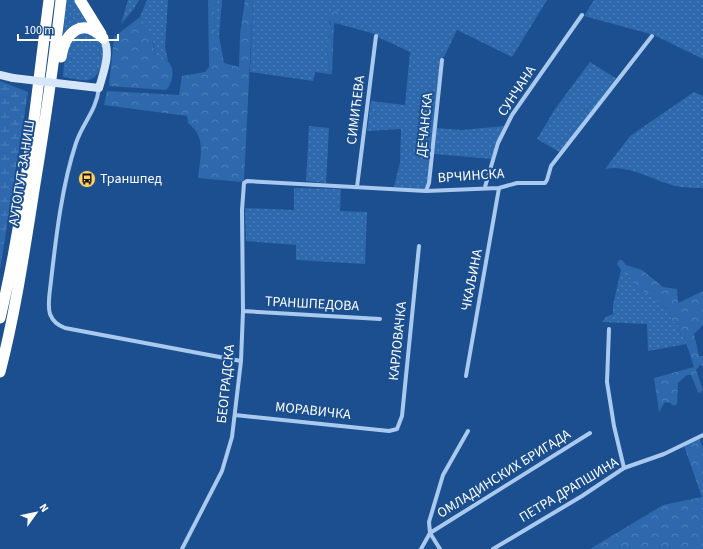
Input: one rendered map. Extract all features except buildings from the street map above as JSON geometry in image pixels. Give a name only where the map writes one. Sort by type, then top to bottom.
[{"type":"highway","name":"АУТОПУТ ЗА НИШ","points":[[0,318],[7,290],[30,150],[49,0]]},
{"type":"highway","name":"АУТОПУТ ЗА НИШ","points":[[0,372],[16,303],[53,71],[61,0]]},
{"type":"highway","points":[[80,0],[103,38]]},
{"type":"highway","points":[[42,137],[52,109],[62,53],[67,38],[79,29],[86,28],[97,31],[103,38]]},
{"type":"street","name":"СУНЧАНА","points":[[485,187],[498,143],[512,115],[582,15]]},
{"type":"street","name":"СИМИЋЕВА","points":[[357,187],[376,36]]},
{"type":"street","name":"ВРЧИНСКА","points":[[242,210],[243,187],[247,181],[426,191],[485,187],[499,188],[517,183],[545,183],[551,166],[652,36]]},
{"type":"street","points":[[103,38],[106,44],[107,56],[98,88],[95,108],[76,144],[61,211],[50,297],[50,313],[52,319],[57,324],[66,328],[241,361]]},
{"type":"street","name":"ДЕЧАНСКА","points":[[426,191],[429,183],[442,60]]},
{"type":"street","points":[[0,75],[13,78],[98,88]]},
{"type":"street","name":"ЧКАЉИНА","points":[[466,376],[499,188]]},
{"type":"street","name":"БЕОГРАДСКА","points":[[182,549],[222,471],[232,437],[241,361],[243,311],[242,210]]},
{"type":"street","name":"КАРЛОВАЧКА","points":[[389,431],[395,431],[399,427],[402,416],[419,246]]},
{"type":"street","name":"ТРАНШПЕДОВА","points":[[243,311],[380,319]]},
{"type":"street","points":[[609,329],[607,382],[614,426],[624,468]]},
{"type":"street","name":"МОРАВИЧКА","points":[[235,415],[389,431]]},
{"type":"street","points":[[440,549],[430,533],[429,522],[443,475],[468,431]]},
{"type":"street","name":"ОМЛАДИНСКИХ БРИГАДА","points":[[430,533],[590,433]]},
{"type":"street","name":"ПЕТРА ДРАПШИНА","points":[[493,549],[582,496],[624,468],[664,454],[703,435]]},
{"type":"street","points":[[421,549],[430,533]]},
{"type":"green space","points":[[66,0],[77,0],[95,27],[78,25],[71,27],[63,34]]},
{"type":"green space","points":[[128,0],[139,0],[121,24]]},
{"type":"green space","points":[[147,0],[168,0],[165,47],[168,61],[155,57],[154,44],[140,17]]},
{"type":"green space","points":[[208,0],[217,0],[215,6],[214,32],[219,36],[224,63],[239,67],[240,34],[245,0],[253,0],[244,180],[241,182],[198,178],[201,155],[200,141],[194,129],[188,123],[187,116],[104,105],[107,91],[179,95],[182,76],[205,72],[209,67]]},
{"type":"green space","points":[[217,0],[222,0],[219,36],[214,32],[215,6]]},
{"type":"green space","points":[[253,0],[547,0],[512,57],[457,30],[444,57],[442,57],[437,92],[417,112],[426,117],[435,114],[433,129],[422,135],[420,143],[427,153],[429,165],[425,189],[394,187],[400,162],[401,129],[367,131],[371,101],[405,105],[410,52],[378,37],[378,35],[339,24],[342,19],[329,21],[332,31],[327,41],[329,74],[315,72],[313,81],[250,72]]},
{"type":"green space","points":[[594,0],[703,0],[703,59],[654,35],[584,16]]},
{"type":"green space","points":[[334,11],[338,12],[342,19],[339,24],[334,23],[332,74],[329,74],[327,42],[332,31],[329,16]]},
{"type":"green space","points":[[140,17],[151,36],[154,45],[155,57],[167,61],[172,68],[172,80],[166,90],[109,86],[114,37]]},
{"type":"green space","points":[[86,32],[97,36],[103,45],[103,55],[99,71],[93,78],[88,80],[63,77],[65,56],[69,44],[78,35]]},
{"type":"green space","points":[[590,62],[617,79],[561,153],[537,139],[555,109]]},
{"type":"green space","points":[[0,81],[28,92],[0,270]]},
{"type":"green space","points":[[433,91],[437,92],[435,114],[426,117],[420,115],[416,106],[425,96]]},
{"type":"green space","points":[[694,92],[703,96],[703,188],[676,186],[630,170],[613,168],[605,169],[630,136]]},
{"type":"green space","points":[[309,126],[329,128],[326,183],[306,181]]},
{"type":"green space","points":[[504,126],[492,159],[434,154],[437,128],[462,130]]},
{"type":"green space","points":[[430,128],[433,129],[430,163],[425,164],[423,161],[422,152],[424,149],[420,144],[422,135]]},
{"type":"green space","points":[[294,188],[341,189],[340,211],[367,212],[365,264],[296,260],[296,245],[246,241],[245,208],[294,210]]},
{"type":"green space","points":[[619,260],[622,260],[626,265],[642,270],[663,287],[677,289],[678,303],[703,291],[703,325],[694,334],[699,356],[703,356],[703,366],[700,365],[696,370],[703,390],[701,393],[698,392],[691,375],[687,375],[678,383],[677,404],[674,406],[665,402],[659,412],[654,378],[694,367],[684,336],[681,336],[677,322],[672,321],[670,310],[659,304],[655,298],[637,288],[633,280],[621,270],[617,264]]},
{"type":"green space","points":[[621,270],[633,280],[637,288],[655,298],[659,304],[670,310],[672,321],[677,322],[681,336],[684,336],[687,344],[648,351],[647,324],[602,322],[606,317],[613,314],[613,305]]},
{"type":"green space","points":[[699,438],[703,448],[703,549],[590,549],[663,505],[702,497],[684,446]]},
{"type":"place","name":"Траншпед","points":[[87,179]]}]
